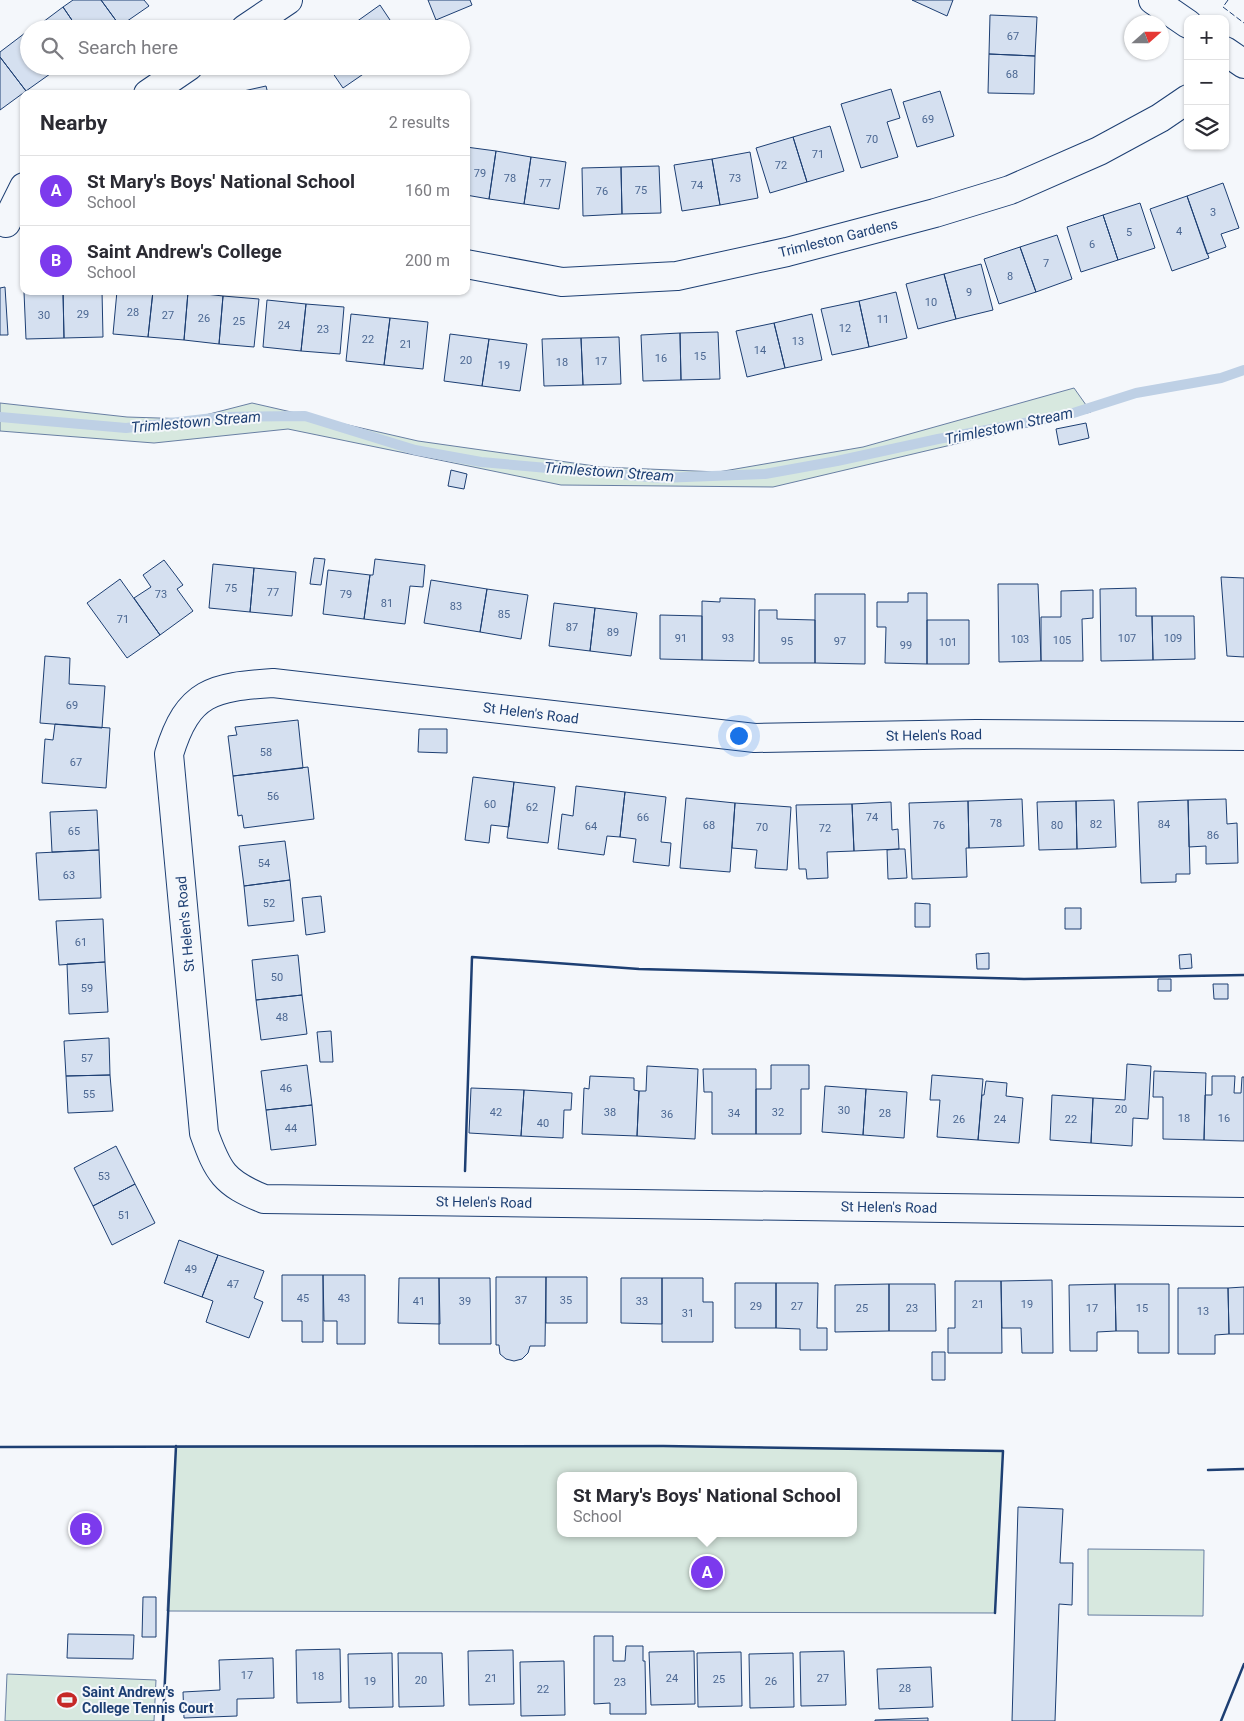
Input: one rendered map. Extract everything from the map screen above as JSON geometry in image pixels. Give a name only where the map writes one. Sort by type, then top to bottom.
[{"type":"street","points":[[258,20],[288,0]]},
{"type":"street","points":[[1157,1],[1184,21]]},
{"type":"street","points":[[1229,54],[1244,64]]},
{"type":"street","points":[[154,90],[176,75]]},
{"type":"street","name":"Trimleston Gardens","points":[[470,265],[562,282],[677,276],[787,252],[935,213],[1010,190],[1099,151],[1160,118],[1184,102]]},
{"type":"street","points":[[10,223],[20,197]]},
{"type":"street","name":"St Helen's Road","points":[[1244,736],[976,734],[755,738],[273,684],[238,686],[207,694],[190,708],[175,734],[169,754],[204,1133],[214,1162],[228,1180],[242,1190],[264,1199],[1244,1212]]},
{"type":"shaded area","points":[[1074,388],[1091,412],[773,487],[561,485],[288,429],[154,443],[0,431],[0,403],[127,417],[190,419],[252,403],[418,441],[602,467],[718,472],[863,447]]},
{"type":"shaded area","points":[[176,1446],[663,1446],[1003,1451],[995,1613],[167,1611]]},
{"type":"shaded area","points":[[1088,1549],[1204,1550],[1203,1616],[1088,1615]]},
{"type":"shaded area","name":"Saint Andrew's College Tennis Court","points":[[7,1674],[156,1680],[154,1721],[5,1721]]},
{"type":"building","points":[[73,0],[101,0],[116,20],[72,20],[63,7]]},
{"type":"building","points":[[101,0],[144,0],[149,6],[129,20],[116,20]]},
{"type":"building","points":[[428,0],[470,0],[472,5],[436,20]]},
{"type":"building","points":[[912,0],[953,0],[947,16]]},
{"type":"building","points":[[380,5],[390,20],[359,20]]},
{"type":"building","points":[[63,7],[72,20],[46,20]]},
{"type":"building","points":[[990,15],[1037,17],[1035,56],[989,54]]},
{"type":"building","points":[[20,37],[20,75],[49,75],[25,90],[0,57],[0,52]]},
{"type":"building","points":[[989,54],[1035,56],[1034,94],[988,93]]},
{"type":"building","points":[[0,57],[25,90],[20,90],[20,95],[0,110]]},
{"type":"building","points":[[334,75],[362,75],[343,88]]},
{"type":"building","points":[[266,86],[267,90],[248,90]]},
{"type":"building","points":[[891,89],[900,118],[887,122],[898,157],[861,168],[841,104]]},
{"type":"building","points":[[940,91],[954,136],[917,147],[903,102]]},
{"type":"building","points":[[830,126],[844,171],[807,182],[793,137]]},
{"type":"building","points":[[793,137],[807,182],[770,193],[756,148]]},
{"type":"building","points":[[470,148],[496,151],[489,199],[470,196]]},
{"type":"building","points":[[496,151],[531,157],[524,204],[489,199]]},
{"type":"building","points":[[750,152],[758,198],[720,205],[712,159]]},
{"type":"building","points":[[531,157],[566,162],[559,209],[524,204]]},
{"type":"building","points":[[712,159],[720,205],[682,211],[674,165]]},
{"type":"building","points":[[659,166],[661,213],[622,214],[621,167]]},
{"type":"building","points":[[621,167],[622,214],[583,216],[582,168]]},
{"type":"building","points":[[1223,183],[1239,228],[1221,234],[1226,247],[1207,254],[1187,196]]},
{"type":"building","points":[[1187,196],[1209,258],[1172,271],[1150,209]]},
{"type":"building","points":[[1140,203],[1155,248],[1118,260],[1103,215]]},
{"type":"building","points":[[1103,215],[1118,260],[1081,272],[1067,227]]},
{"type":"building","points":[[1057,235],[1072,279],[1036,292],[1020,247]]},
{"type":"building","points":[[1020,247],[1036,292],[999,304],[984,259]]},
{"type":"building","points":[[981,264],[993,310],[956,319],[944,274]]},
{"type":"building","points":[[944,274],[956,319],[918,329],[906,284]]},
{"type":"building","points":[[5,287],[8,335],[0,335],[0,288]]},
{"type":"building","points":[[896,292],[907,338],[869,347],[859,301]]},
{"type":"building","points":[[24,295],[63,295],[64,338],[26,339]]},
{"type":"building","points":[[63,295],[102,295],[103,337],[64,338]]},
{"type":"building","points":[[117,295],[153,295],[148,337],[113,334]]},
{"type":"building","points":[[153,295],[188,295],[184,340],[148,337]]},
{"type":"building","points":[[188,295],[223,296],[219,344],[184,340]]},
{"type":"building","points":[[223,296],[259,299],[254,347],[219,344]]},
{"type":"building","points":[[267,300],[306,304],[301,351],[263,347]]},
{"type":"building","points":[[859,301],[869,347],[832,355],[821,309]]},
{"type":"building","points":[[306,304],[344,307],[340,354],[301,351]]},
{"type":"building","points":[[351,314],[390,318],[384,365],[346,361]]},
{"type":"building","points":[[812,314],[822,360],[785,368],[774,323]]},
{"type":"building","points":[[390,318],[428,322],[423,369],[384,365]]},
{"type":"building","points":[[774,323],[785,368],[747,377],[736,331]]},
{"type":"building","points":[[718,332],[720,379],[681,380],[680,333]]},
{"type":"building","points":[[680,333],[681,380],[643,381],[641,335]]},
{"type":"building","points":[[450,334],[489,339],[482,386],[444,381]]},
{"type":"building","points":[[619,337],[621,384],[583,385],[581,338]]},
{"type":"building","points":[[581,338],[583,385],[544,386],[542,339]]},
{"type":"building","points":[[489,339],[527,344],[520,391],[482,386]]},
{"type":"building","points":[[1086,423],[1089,438],[1059,445],[1056,429]]},
{"type":"building","points":[[451,470],[467,474],[464,489],[448,486]]},
{"type":"building","points":[[314,558],[325,559],[321,585],[310,584]]},
{"type":"building","points":[[375,559],[425,565],[423,587],[410,586],[405,624],[364,619],[370,575],[373,575]]},
{"type":"building","points":[[164,560],[183,585],[177,589],[193,611],[160,635],[134,598],[151,587],[143,575]]},
{"type":"building","points":[[213,564],[254,568],[250,612],[209,608]]},
{"type":"building","points":[[254,568],[296,572],[292,616],[250,612]]},
{"type":"building","points":[[328,570],[370,575],[364,619],[323,614]]},
{"type":"building","points":[[1221,577],[1244,578],[1244,657],[1227,656]]},
{"type":"building","points":[[120,579],[160,635],[127,658],[87,603]]},
{"type":"building","points":[[431,580],[487,589],[480,632],[424,623]]},
{"type":"building","points":[[998,584],[1038,584],[1041,661],[999,662]]},
{"type":"building","points":[[1136,588],[1136,616],[1152,616],[1153,660],[1101,661],[1100,589]]},
{"type":"building","points":[[487,589],[528,595],[521,639],[480,632]]},
{"type":"building","points":[[1093,590],[1093,618],[1082,619],[1083,661],[1041,661],[1041,617],[1061,617],[1061,591]]},
{"type":"building","points":[[908,593],[927,593],[927,664],[885,663],[886,627],[877,627],[877,602],[908,602]]},
{"type":"building","points":[[815,594],[865,594],[865,664],[815,663]]},
{"type":"building","points":[[720,598],[755,599],[754,661],[702,660],[702,601],[720,602]]},
{"type":"building","points":[[554,603],[595,608],[590,651],[549,646]]},
{"type":"building","points":[[595,608],[637,613],[631,656],[590,651]]},
{"type":"building","points":[[759,610],[777,610],[777,619],[815,620],[815,663],[759,663]]},
{"type":"building","points":[[660,615],[702,616],[702,660],[660,659]]},
{"type":"building","points":[[1152,616],[1194,616],[1195,659],[1153,660]]},
{"type":"building","points":[[927,620],[969,620],[969,664],[927,664]]},
{"type":"building","points":[[45,656],[70,658],[69,684],[105,686],[102,728],[40,723]]},
{"type":"building","points":[[298,720],[303,768],[233,776],[228,736],[237,735],[235,727]]},
{"type":"building","points":[[55,724],[110,728],[106,788],[42,783],[45,739],[53,740]]},
{"type":"building","points":[[419,729],[447,729],[447,753],[418,752]]},
{"type":"building","points":[[308,767],[314,819],[244,828],[242,815],[238,816],[233,776]]},
{"type":"building","points":[[473,777],[514,782],[509,827],[491,825],[489,843],[465,840]]},
{"type":"building","points":[[514,782],[555,787],[548,843],[507,838]]},
{"type":"building","points":[[576,786],[625,792],[620,837],[607,836],[604,855],[558,849],[562,814],[573,816]]},
{"type":"building","points":[[625,792],[666,797],[661,842],[671,843],[669,866],[633,862],[636,839],[620,837]]},
{"type":"building","points":[[686,798],[735,803],[730,872],[680,868]]},
{"type":"building","points":[[1022,799],[1024,846],[969,848],[968,801]]},
{"type":"building","points":[[1226,799],[1227,824],[1237,823],[1238,863],[1206,864],[1206,846],[1189,847],[1188,800]]},
{"type":"building","points":[[1114,800],[1116,847],[1077,849],[1076,801]]},
{"type":"building","points":[[1188,800],[1190,874],[1176,874],[1176,882],[1141,883],[1138,802]]},
{"type":"building","points":[[968,801],[969,848],[966,848],[967,877],[912,879],[909,803]]},
{"type":"building","points":[[1076,801],[1077,849],[1039,850],[1037,802]]},
{"type":"building","points":[[891,802],[892,830],[898,829],[899,849],[854,851],[852,804]]},
{"type":"building","points":[[735,803],[791,807],[787,870],[755,868],[757,850],[732,848]]},
{"type":"building","points":[[852,804],[854,851],[827,852],[828,878],[807,879],[806,869],[799,869],[796,805]]},
{"type":"building","points":[[97,810],[99,850],[52,852],[50,812]]},
{"type":"building","points":[[285,841],[290,880],[244,886],[239,846]]},
{"type":"building","points":[[905,849],[907,878],[888,879],[887,850]]},
{"type":"building","points":[[99,850],[101,898],[39,900],[36,853]]},
{"type":"building","points":[[290,880],[294,921],[248,926],[244,886]]},
{"type":"building","points":[[321,896],[325,932],[306,935],[302,898]]},
{"type":"building","points":[[915,903],[930,904],[930,927],[915,927]]},
{"type":"building","points":[[1065,908],[1081,908],[1081,929],[1065,929]]},
{"type":"building","points":[[103,919],[105,962],[59,965],[56,921]]},
{"type":"building","points":[[989,953],[989,969],[977,969],[976,954]]},
{"type":"building","points":[[1191,954],[1192,968],[1180,969],[1179,955]]},
{"type":"building","points":[[298,955],[302,995],[256,1000],[252,960]]},
{"type":"building","points":[[105,962],[108,1012],[69,1014],[67,964]]},
{"type":"building","points":[[1158,979],[1171,979],[1171,991],[1158,991]]},
{"type":"building","points":[[1213,984],[1228,984],[1228,999],[1214,999]]},
{"type":"building","points":[[302,995],[307,1034],[261,1040],[256,1000]]},
{"type":"building","points":[[331,1031],[333,1062],[320,1062],[317,1032]]},
{"type":"building","points":[[109,1038],[110,1075],[66,1076],[64,1041]]},
{"type":"building","points":[[1127,1064],[1151,1066],[1148,1119],[1133,1118],[1132,1146],[1091,1143],[1093,1098],[1125,1100]]},
{"type":"building","points":[[307,1065],[312,1105],[266,1110],[261,1071]]},
{"type":"building","points":[[771,1065],[809,1065],[809,1089],[801,1089],[801,1134],[756,1134],[756,1089],[771,1089]]},
{"type":"building","points":[[647,1066],[698,1069],[695,1139],[637,1136],[639,1091],[646,1091]]},
{"type":"building","points":[[703,1069],[756,1069],[756,1134],[712,1134],[712,1092],[704,1092]]},
{"type":"building","points":[[1154,1071],[1206,1073],[1204,1140],[1163,1139],[1163,1097],[1153,1097]]},
{"type":"building","points":[[110,1075],[113,1111],[68,1113],[66,1076]]},
{"type":"building","points":[[932,1075],[983,1079],[978,1140],[937,1137],[940,1100],[930,1100]]},
{"type":"building","points":[[590,1076],[634,1078],[634,1090],[639,1091],[637,1136],[582,1134],[584,1088],[589,1089]]},
{"type":"building","points":[[1212,1076],[1235,1076],[1234,1093],[1241,1093],[1242,1077],[1244,1077],[1244,1141],[1204,1140],[1205,1095],[1212,1095]]},
{"type":"building","points":[[986,1081],[1007,1083],[1006,1096],[1023,1098],[1019,1143],[978,1140],[982,1095],[984,1095]]},
{"type":"building","points":[[825,1086],[866,1089],[863,1135],[822,1132]]},
{"type":"building","points":[[471,1088],[524,1090],[521,1136],[469,1133]]},
{"type":"building","points":[[866,1089],[907,1092],[904,1138],[863,1135]]},
{"type":"building","points":[[524,1090],[572,1093],[571,1110],[564,1110],[563,1138],[521,1136]]},
{"type":"building","points":[[1052,1095],[1093,1098],[1091,1143],[1050,1140]]},
{"type":"building","points":[[312,1105],[316,1145],[271,1150],[266,1110]]},
{"type":"building","points":[[116,1146],[135,1184],[93,1206],[74,1168]]},
{"type":"building","points":[[135,1184],[155,1223],[112,1245],[93,1206]]},
{"type":"building","points":[[179,1240],[218,1255],[202,1297],[164,1283]]},
{"type":"building","points":[[218,1255],[264,1271],[254,1298],[263,1302],[249,1338],[206,1322],[213,1301],[202,1297]]},
{"type":"building","points":[[282,1275],[323,1275],[323,1342],[302,1342],[302,1321],[282,1321]]},
{"type":"building","points":[[323,1275],[365,1275],[365,1344],[337,1344],[337,1321],[324,1321]]},
{"type":"building","points":[[496,1277],[546,1277],[545,1346],[530,1346],[528,1353],[522,1359],[514,1361],[506,1359],[500,1354],[499,1345],[496,1345]]},
{"type":"building","points":[[546,1277],[587,1277],[587,1323],[546,1323]]},
{"type":"building","points":[[399,1278],[439,1278],[440,1324],[398,1323]]},
{"type":"building","points":[[439,1278],[490,1278],[491,1344],[439,1344]]},
{"type":"building","points":[[621,1278],[662,1278],[662,1324],[621,1323]]},
{"type":"building","points":[[662,1278],[703,1278],[703,1302],[713,1302],[713,1342],[662,1342]]},
{"type":"building","points":[[1052,1280],[1053,1353],[1022,1353],[1021,1328],[1002,1328],[1001,1281]]},
{"type":"building","points":[[955,1281],[1001,1281],[1002,1353],[948,1353],[948,1328],[955,1328]]},
{"type":"building","points":[[735,1283],[776,1283],[776,1328],[735,1328]]},
{"type":"building","points":[[776,1283],[818,1283],[817,1328],[827,1328],[827,1350],[800,1350],[800,1329],[776,1328]]},
{"type":"building","points":[[889,1284],[889,1331],[835,1332],[835,1285]]},
{"type":"building","points":[[889,1284],[935,1284],[936,1331],[889,1331]]},
{"type":"building","points":[[1115,1284],[1116,1331],[1097,1332],[1097,1351],[1070,1351],[1069,1285]]},
{"type":"building","points":[[1115,1284],[1169,1284],[1169,1353],[1138,1353],[1138,1331],[1116,1331]]},
{"type":"building","points":[[1244,1287],[1244,1334],[1229,1334],[1228,1288]]},
{"type":"building","points":[[1178,1288],[1228,1288],[1229,1334],[1215,1335],[1215,1354],[1178,1354]]},
{"type":"building","points":[[932,1352],[945,1352],[945,1380],[932,1380]]},
{"type":"building","points":[[1018,1507],[1063,1509],[1060,1563],[1073,1563],[1072,1605],[1059,1604],[1055,1721],[1012,1721]]},
{"type":"building","points":[[143,1597],[156,1597],[156,1637],[142,1637]]},
{"type":"building","points":[[68,1634],[134,1635],[133,1659],[67,1658]]},
{"type":"building","points":[[594,1636],[613,1636],[613,1661],[625,1661],[626,1646],[643,1646],[646,1714],[610,1714],[610,1703],[594,1704]]},
{"type":"building","points":[[340,1649],[341,1702],[297,1703],[296,1650]]},
{"type":"building","points":[[513,1650],[514,1704],[469,1705],[468,1651]]},
{"type":"building","points":[[694,1651],[695,1704],[651,1705],[649,1652]]},
{"type":"building","points":[[844,1651],[846,1705],[801,1706],[800,1652]]},
{"type":"building","points":[[741,1652],[742,1706],[698,1707],[697,1653]]},
{"type":"building","points":[[392,1653],[393,1707],[349,1708],[348,1654]]},
{"type":"building","points":[[398,1653],[442,1653],[444,1706],[399,1707]]},
{"type":"building","points":[[793,1653],[794,1707],[750,1708],[749,1654]]},
{"type":"building","points":[[273,1658],[274,1698],[237,1699],[237,1716],[184,1718],[183,1692],[220,1690],[219,1660]]},
{"type":"building","points":[[564,1661],[565,1715],[521,1716],[520,1662]]},
{"type":"building","points":[[931,1667],[933,1707],[879,1709],[877,1669]]},
{"type":"building","points":[[928,1718],[928,1721],[875,1721],[875,1720]]},
{"type":"waterway","name":"Trimlestown Stream","points":[[0,417],[126,428],[222,417],[305,416],[415,450],[481,462],[660,478],[765,474],[837,461],[938,439],[1067,415],[1136,393],[1221,378],[1244,370]]},
{"type":"fence","points":[[1228,0],[1223,7],[1244,23]]},
{"type":"wall","points":[[465,1171],[472,957],[639,969],[1024,979],[1244,975]]},
{"type":"wall","points":[[163,1721],[176,1446]]},
{"type":"wall","points":[[0,1447],[663,1446],[1003,1451],[995,1613]]},
{"type":"wall","points":[[1208,1470],[1244,1469]]},
{"type":"wall","points":[[1221,1721],[1244,1664]]},
{"type":"place","name":"Saint Andrew's College","points":[[86,1529]]},
{"type":"place","name":"St Mary's Boys' National School","points":[[707,1572]]},
{"type":"place","name":"Saint Andrew's College Tennis Court","points":[[67,1700]]}]
